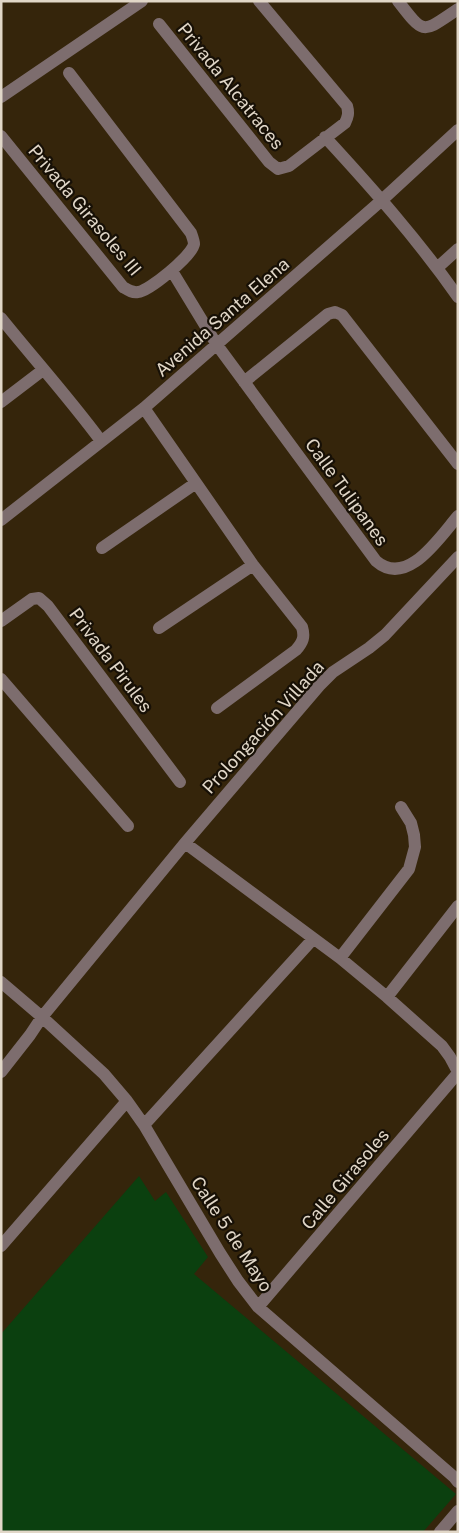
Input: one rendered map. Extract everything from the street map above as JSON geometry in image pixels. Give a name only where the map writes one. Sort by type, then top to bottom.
[{"type":"street","points":[[1,97],[142,1]]},
{"type":"street","name":"Privada Alcatraces","points":[[160,24],[269,162],[278,169],[290,166],[345,123],[349,111],[347,106],[259,1]]},
{"type":"street","points":[[398,1],[415,23],[422,28],[430,27],[458,9]]},
{"type":"street","name":"Privada Girasoles III","points":[[1,136],[123,287],[136,293],[143,291],[172,271],[191,251],[194,245],[191,233],[69,73]]},
{"type":"street","name":"Avenida Santa Elena","points":[[1,520],[144,408],[382,200],[458,130]]},
{"type":"street","points":[[326,137],[382,200],[458,297]]},
{"type":"street","points":[[437,268],[458,249]]},
{"type":"street","name":"Privada Girasoles III","points":[[172,271],[217,345]]},
{"type":"street","points":[[244,382],[328,314],[335,312],[342,315],[458,464]]},
{"type":"street","points":[[1,318],[101,441]]},
{"type":"street","name":"Calle Tulipanes","points":[[217,345],[376,561],[381,565],[395,570],[405,568],[417,560],[458,516]]},
{"type":"street","points":[[1,402],[43,370]]},
{"type":"street","points":[[144,408],[253,565],[302,627],[304,639],[296,650],[216,708]]},
{"type":"street","points":[[102,548],[196,483]]},
{"type":"street","name":"Prolongación Villada","points":[[1,1072],[30,1035],[42,1016],[185,842],[319,686],[333,672],[370,648],[385,635],[458,557]]},
{"type":"street","points":[[159,628],[253,565]]},
{"type":"street","name":"Privada Pirules","points":[[1,621],[32,599],[39,598],[43,601],[180,782]]},
{"type":"street","points":[[1,679],[128,826]]},
{"type":"street","points":[[340,958],[409,869],[416,847],[411,823],[401,807]]},
{"type":"street","points":[[185,842],[340,958],[387,997],[442,1046],[458,1072]]},
{"type":"street","points":[[387,997],[458,906]]},
{"type":"street","points":[[144,1125],[313,939]]},
{"type":"street","name":"Calle 5 de Mayo","points":[[2,984],[42,1016],[104,1074],[127,1101],[144,1125],[220,1253],[258,1307],[454,1476],[458,1482]]},
{"type":"street","name":"Calle Girasoles","points":[[258,1307],[458,1072]]},
{"type":"street","points":[[1,1246],[127,1101]]},
{"type":"street","points":[[440,1532],[458,1511]]},
{"type":"green space","points":[[139,1176],[155,1201],[166,1192],[208,1257],[194,1274],[456,1494],[423,1532],[1,1532],[1,1334]]}]
